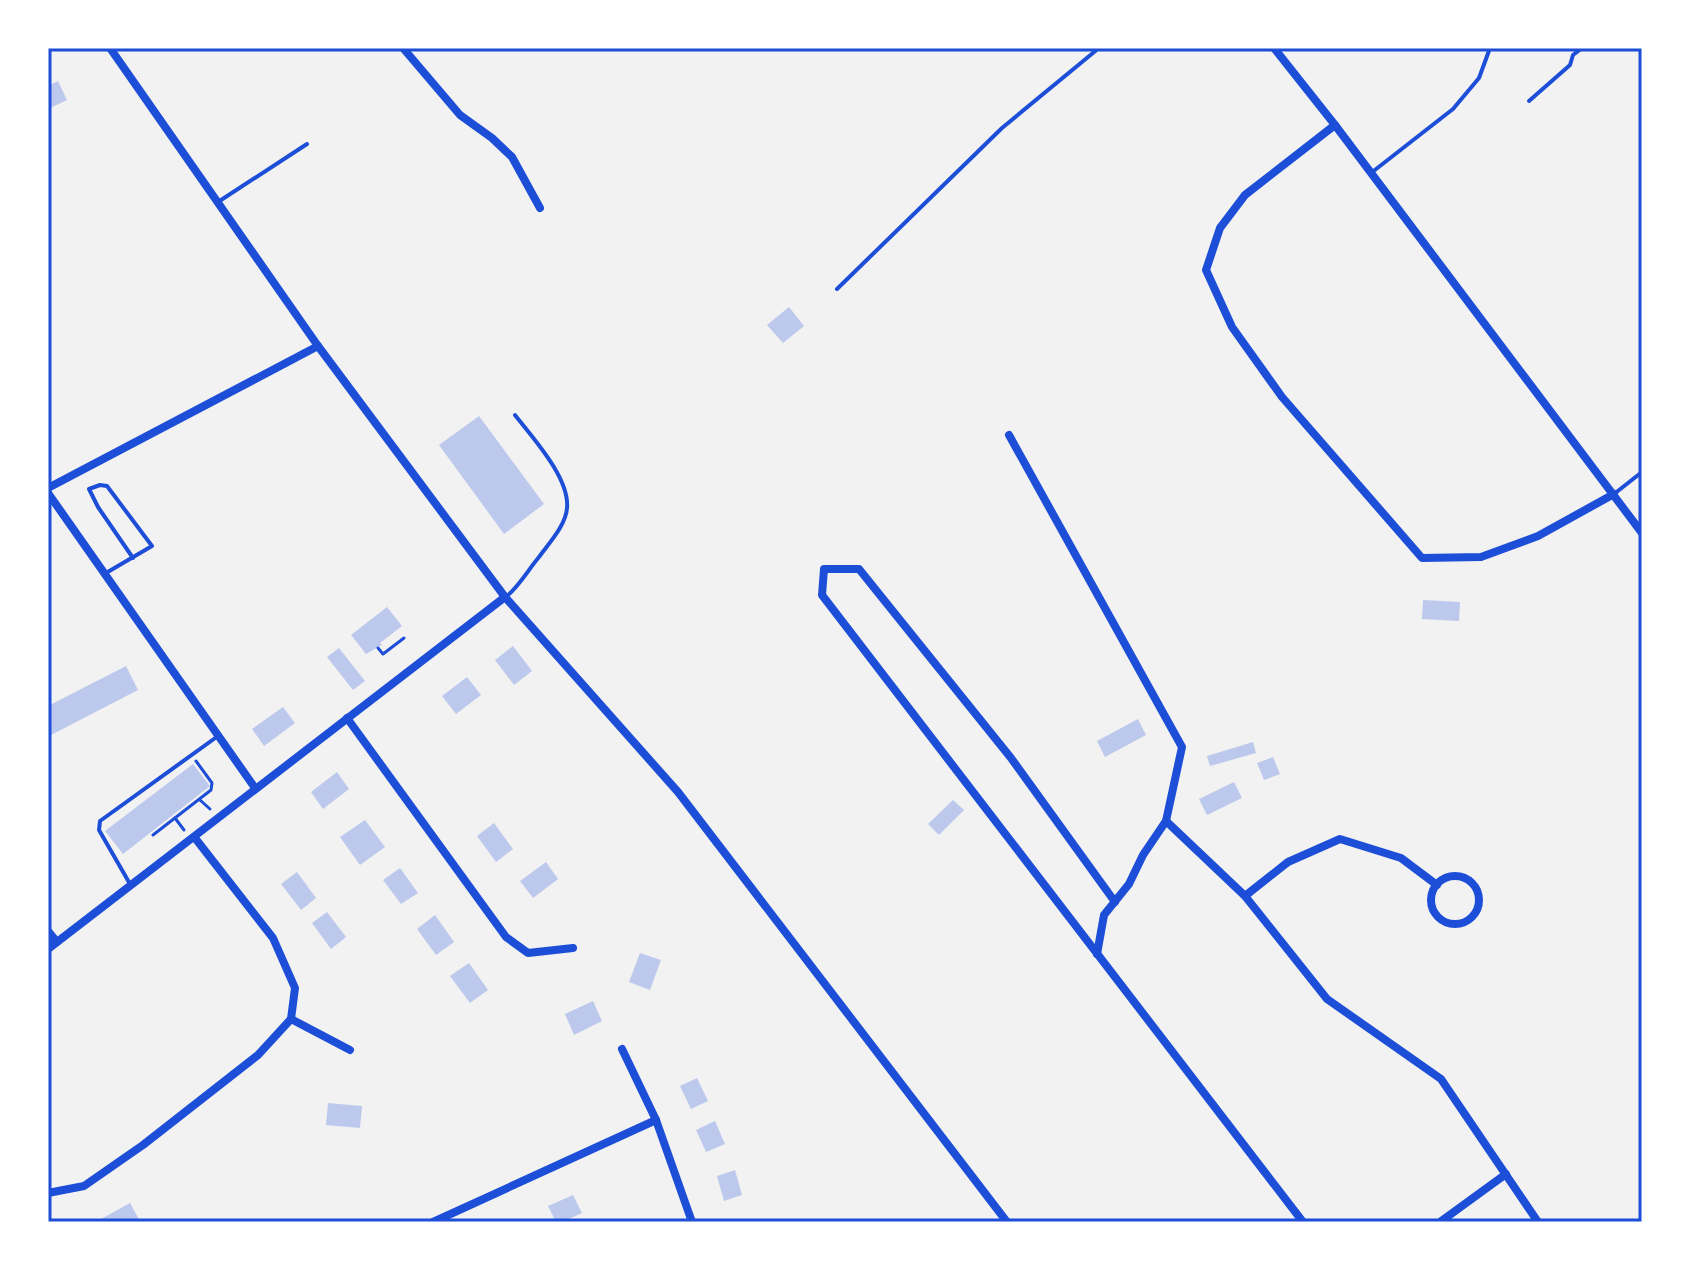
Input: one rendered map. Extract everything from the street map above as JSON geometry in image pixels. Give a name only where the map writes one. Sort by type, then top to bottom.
[{"type":"street","points":[[110,48],[318,346],[505,597],[678,792],[1007,1222]]},
{"type":"street","points":[[403,48],[460,115],[512,157],[540,208]]},
{"type":"street","points":[[1274,48],[1642,533]]},
{"type":"street","points":[[1335,125],[1245,195],[1220,228],[1206,270],[1232,327],[1282,397],[1422,558],[1481,557],[1538,536],[1614,494]]},
{"type":"street","points":[[255,788],[48,490],[318,346]]},
{"type":"street","points":[[1009,435],[1182,747],[1166,821],[1143,855],[1129,884],[1104,915],[1097,954]]},
{"type":"street","points":[[1115,902],[1011,758],[859,569],[824,569],[822,595],[1303,1222]]},
{"type":"street","points":[[48,949],[505,597]]},
{"type":"street","points":[[347,718],[506,937],[528,953],[573,948]]},
{"type":"street","points":[[1166,821],[1245,896],[1327,999],[1441,1079],[1538,1222]]},
{"type":"street","points":[[48,1193],[84,1186],[143,1145],[258,1055],[291,1019],[295,988],[273,938],[195,838]]},
{"type":"street","points":[[1245,896],[1288,862],[1340,839],[1401,858],[1437,885]]},
{"type":"street","points":[[1458,877],[1472,883],[1479,897],[1479,905],[1471,918],[1457,924],[1442,920],[1433,907],[1433,892],[1437,885],[1443,880],[1458,877]]},
{"type":"street","points":[[48,931],[57,942]]},
{"type":"street","points":[[291,1019],[350,1050]]},
{"type":"street","points":[[622,1049],[656,1120],[692,1222]]},
{"type":"street","points":[[433,1222],[656,1120]]},
{"type":"street","points":[[1440,1222],[1506,1174]]},
{"type":"lane","points":[[837,289],[1002,128],[1099,48]]},
{"type":"lane","points":[[1371,173],[1453,109],[1479,78],[1490,48]]},
{"type":"lane","points":[[1529,101],[1570,65],[1573,55],[1582,48]]},
{"type":"lane","points":[[218,202],[307,144]]},
{"type":"lane","points":[[505,597],[518,587],[556,535],[567,508],[562,483],[515,415]]},
{"type":"lane","points":[[1614,494],[1642,472]]},
{"type":"lane","points":[[104,574],[133,558],[152,546],[107,486],[89,489],[133,558]]},
{"type":"lane","points":[[132,886],[98,826],[100,821],[218,736]]},
{"type":"path","points":[[378,648],[383,654],[404,638]]},
{"type":"path","points":[[153,835],[211,790],[212,783],[192,755]]},
{"type":"path","points":[[200,800],[210,809]]},
{"type":"path","points":[[175,818],[184,830]]},
{"type":"building","points":[[58,81],[67,100],[48,109],[48,86]]},
{"type":"building","points":[[789,307],[804,326],[783,343],[767,325]]},
{"type":"building","points":[[479,416],[544,504],[504,534],[439,445]]},
{"type":"building","points":[[1423,600],[1460,602],[1459,621],[1422,619]]},
{"type":"building","points":[[387,607],[402,626],[380,643],[382,645],[366,654],[351,635]]},
{"type":"building","points":[[513,646],[532,671],[514,685],[495,660]]},
{"type":"building","points":[[339,648],[365,681],[353,690],[327,657]]},
{"type":"building","points":[[126,666],[138,690],[51,735],[48,706]]},
{"type":"building","points":[[467,677],[481,695],[456,714],[442,696]]},
{"type":"building","points":[[283,707],[295,723],[264,746],[252,729]]},
{"type":"building","points":[[1138,719],[1146,735],[1105,757],[1097,741]]},
{"type":"building","points":[[1253,742],[1256,753],[1210,766],[1207,756]]},
{"type":"building","points":[[1273,757],[1280,774],[1264,780],[1257,763]]},
{"type":"building","points":[[193,764],[210,786],[123,854],[105,831]]},
{"type":"building","points":[[337,772],[349,789],[323,809],[311,792]]},
{"type":"building","points":[[1234,782],[1242,798],[1207,815],[1199,799]]},
{"type":"building","points":[[953,800],[964,810],[939,835],[928,824]]},
{"type":"building","points":[[365,820],[385,847],[360,865],[340,837]]},
{"type":"building","points":[[494,823],[513,849],[496,862],[477,836]]},
{"type":"building","points":[[546,862],[558,879],[533,898],[520,881]]},
{"type":"building","points":[[400,868],[418,893],[401,904],[383,880]]},
{"type":"building","points":[[297,872],[316,898],[301,910],[281,884]]},
{"type":"building","points":[[327,912],[346,937],[331,949],[312,923]]},
{"type":"building","points":[[435,915],[454,942],[436,955],[417,929]]},
{"type":"building","points":[[640,953],[661,960],[650,990],[629,982]]},
{"type":"building","points":[[469,963],[488,990],[470,1003],[450,976]]},
{"type":"building","points":[[593,1001],[602,1021],[574,1035],[565,1014]]},
{"type":"building","points":[[697,1078],[708,1101],[691,1109],[680,1086]]},
{"type":"building","points":[[328,1103],[362,1106],[360,1128],[326,1125]]},
{"type":"building","points":[[715,1121],[725,1144],[706,1152],[696,1130]]},
{"type":"building","points":[[735,1170],[742,1195],[724,1201],[717,1176]]},
{"type":"building","points":[[573,1195],[582,1213],[556,1222],[548,1206]]},
{"type":"building","points":[[130,1203],[140,1221],[103,1222],[101,1219]]}]
